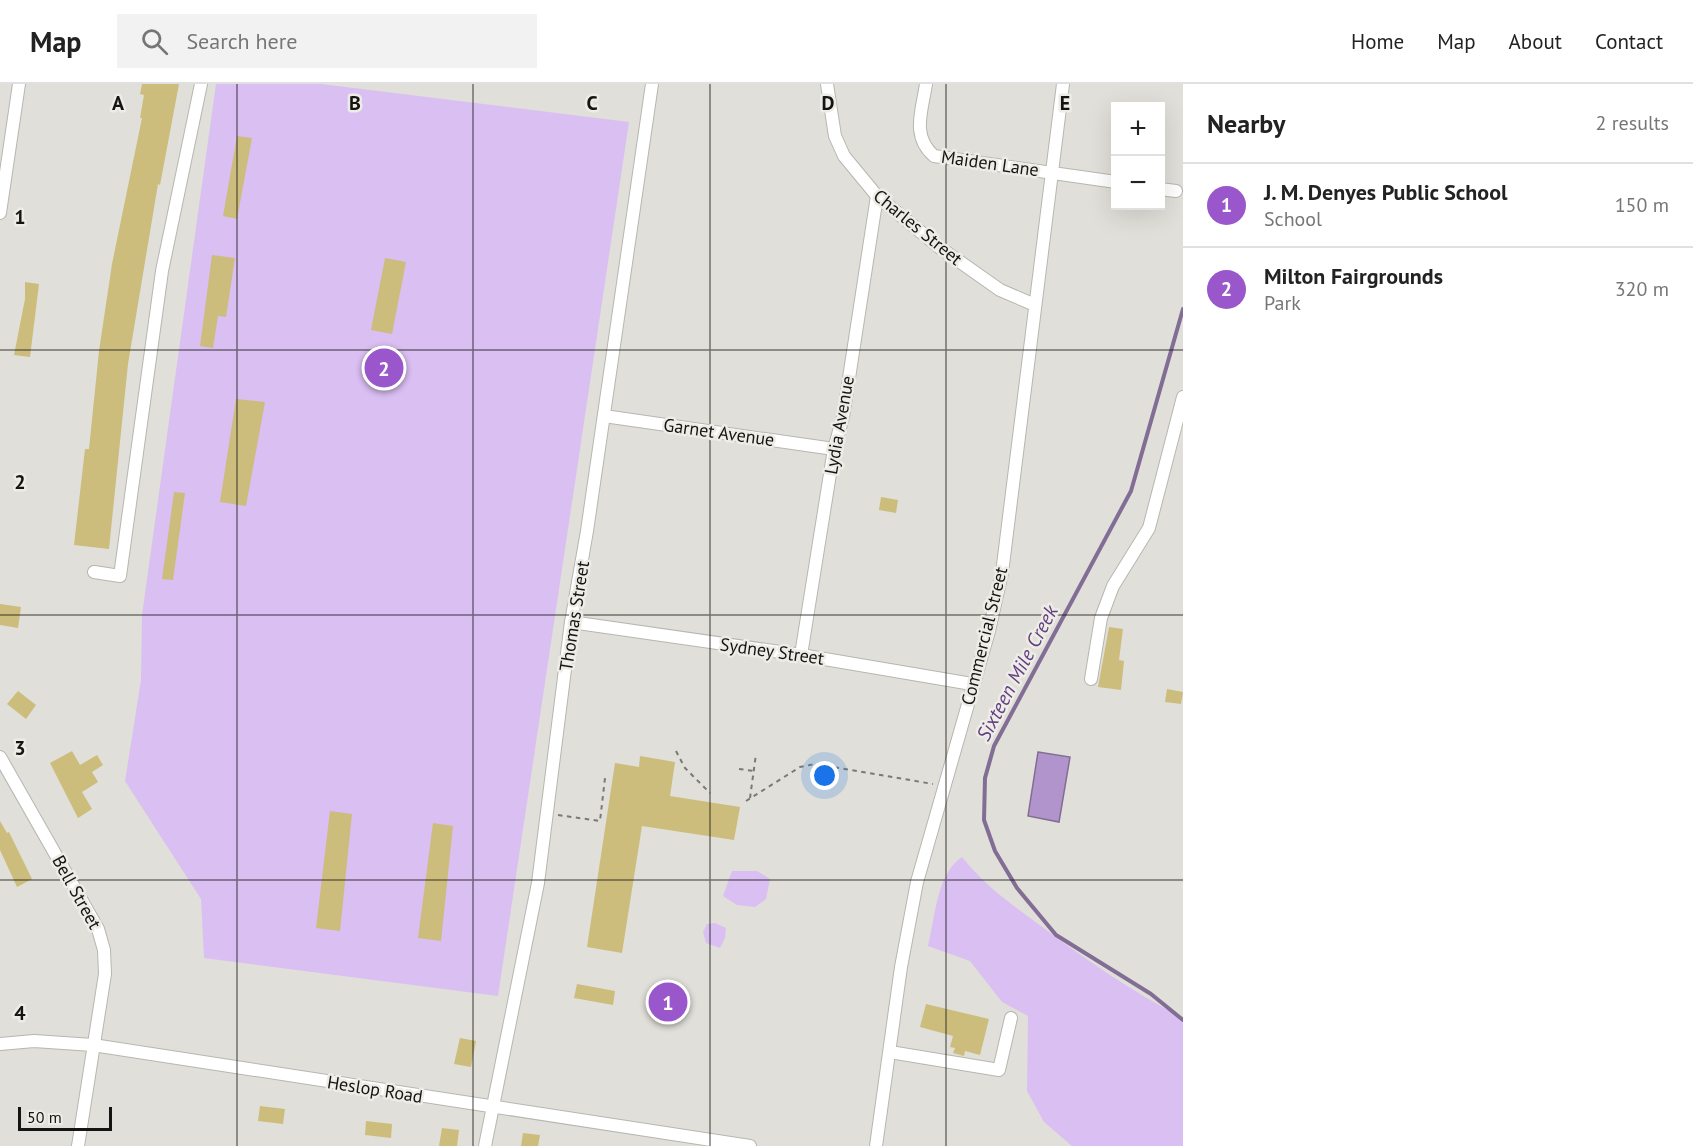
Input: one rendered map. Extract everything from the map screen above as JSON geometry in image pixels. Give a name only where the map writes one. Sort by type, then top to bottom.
[{"type":"street","points":[[0,213],[19,84]]},
{"type":"street","points":[[94,572],[120,576],[162,271],[201,84]]},
{"type":"street","name":"Thomas Street","points":[[485,1146],[538,883],[571,622],[604,416],[652,84]]},
{"type":"street","name":"Charles Street","points":[[827,84],[835,136],[854,169],[877,195],[939,247],[999,291],[1035,305]]},
{"type":"street","name":"Maiden Lane","points":[[926,84],[919,130],[923,146],[934,156],[1111,181]]},
{"type":"street","name":"Commercial Street","points":[[876,1146],[903,955],[917,882],[989,631],[1002,573],[1063,84]]},
{"type":"street","points":[[1165,190],[1176,191]]},
{"type":"street","name":"Lydia Avenue","points":[[801,655],[834,449],[843,417],[877,195]]},
{"type":"street","points":[[1091,680],[1101,618],[1113,586],[1149,528],[1183,397]]},
{"type":"street","name":"Garnet Avenue","points":[[604,416],[834,449]]},
{"type":"street","name":"Sydney Street","points":[[571,622],[801,655],[972,684]]},
{"type":"street","name":"Bell Street","points":[[0,757],[102,939],[105,974],[78,1146]]},
{"type":"street","points":[[890,1052],[999,1070],[1011,1018]]},
{"type":"street","name":"Heslop Road","points":[[0,1044],[34,1041],[93,1045],[750,1146]]},
{"type":"path","points":[[676,752],[685,768],[710,793]]},
{"type":"path","points":[[756,754],[748,800],[800,767],[815,764],[945,786]]},
{"type":"path","points":[[740,769],[754,771]]},
{"type":"path","points":[[547,813],[600,821],[605,778]]},
{"type":"shaded area","points":[[216,84],[321,84],[629,122],[498,996],[204,958],[201,899],[125,781],[141,680],[142,615]]},
{"type":"shaded area","points":[[1038,752],[1070,757],[1059,822],[1028,816]]},
{"type":"shaded area","points":[[962,857],[999,894],[1058,939],[1128,986],[1183,1018],[1183,1146],[1072,1146],[1044,1122],[1027,1091],[1028,1016],[1002,1002],[970,961],[928,946],[942,885],[954,864]]},
{"type":"shaded area","points":[[732,871],[757,871],[770,879],[766,899],[755,907],[737,905],[723,896]]},
{"type":"shaded area","points":[[715,923],[726,928],[725,938],[720,948],[706,943],[703,932],[707,924]]},
{"type":"building","points":[[142,84],[179,84],[160,185],[158,184],[128,364],[109,549],[74,545],[85,449],[89,449],[99,351],[112,264],[142,118],[140,118],[144,95],[140,94]]},
{"type":"building","points":[[237,136],[252,138],[237,219],[223,216]]},
{"type":"building","points":[[212,255],[235,258],[226,317],[218,316],[213,348],[200,346]]},
{"type":"building","points":[[385,258],[406,262],[392,334],[371,330]]},
{"type":"building","points":[[25,282],[39,284],[30,357],[14,355],[25,299]]},
{"type":"building","points":[[236,399],[265,402],[246,506],[220,502]]},
{"type":"building","points":[[174,492],[185,493],[173,580],[162,579]]},
{"type":"building","points":[[881,497],[898,500],[896,513],[879,510]]},
{"type":"building","points":[[0,604],[21,607],[18,628],[0,625]]},
{"type":"building","points":[[1109,627],[1123,629],[1119,660],[1124,661],[1121,690],[1098,687]]},
{"type":"building","points":[[1167,689],[1183,692],[1181,704],[1165,702]]},
{"type":"building","points":[[18,691],[36,705],[26,719],[7,704]]},
{"type":"building","points":[[72,751],[80,765],[97,755],[103,765],[92,772],[98,782],[82,792],[92,809],[78,818],[50,763]]},
{"type":"building","points":[[640,756],[675,762],[670,796],[740,807],[734,840],[642,826],[622,953],[587,947],[615,763],[639,767]]},
{"type":"building","points":[[330,811],[352,814],[340,931],[316,928]]},
{"type":"building","points":[[0,821],[7,833],[9,832],[32,879],[17,887],[0,850]]},
{"type":"building","points":[[433,823],[453,826],[441,941],[418,938]]},
{"type":"building","points":[[577,984],[615,991],[613,1005],[574,998]]},
{"type":"building","points":[[926,1004],[989,1019],[980,1055],[965,1051],[964,1056],[953,1053],[955,1048],[950,1047],[953,1036],[920,1027]]},
{"type":"building","points":[[460,1038],[476,1041],[471,1067],[454,1064]]},
{"type":"building","points":[[260,1106],[285,1109],[283,1124],[258,1121]]},
{"type":"building","points":[[366,1121],[392,1124],[391,1138],[365,1135]]},
{"type":"building","points":[[442,1128],[459,1130],[457,1146],[439,1146]]},
{"type":"building","points":[[523,1133],[540,1135],[538,1146],[521,1146]]},
{"type":"waterway","name":"Sixteen Mile Creek","points":[[1183,309],[1131,491],[994,746],[985,778],[984,820],[995,851],[1017,888],[1056,935],[1151,994],[1183,1020]]},
{"type":"place","name":"Milton Fairgrounds","points":[[384,368]]},
{"type":"place","name":"J. M. Denyes Public School","points":[[668,1002]]}]
